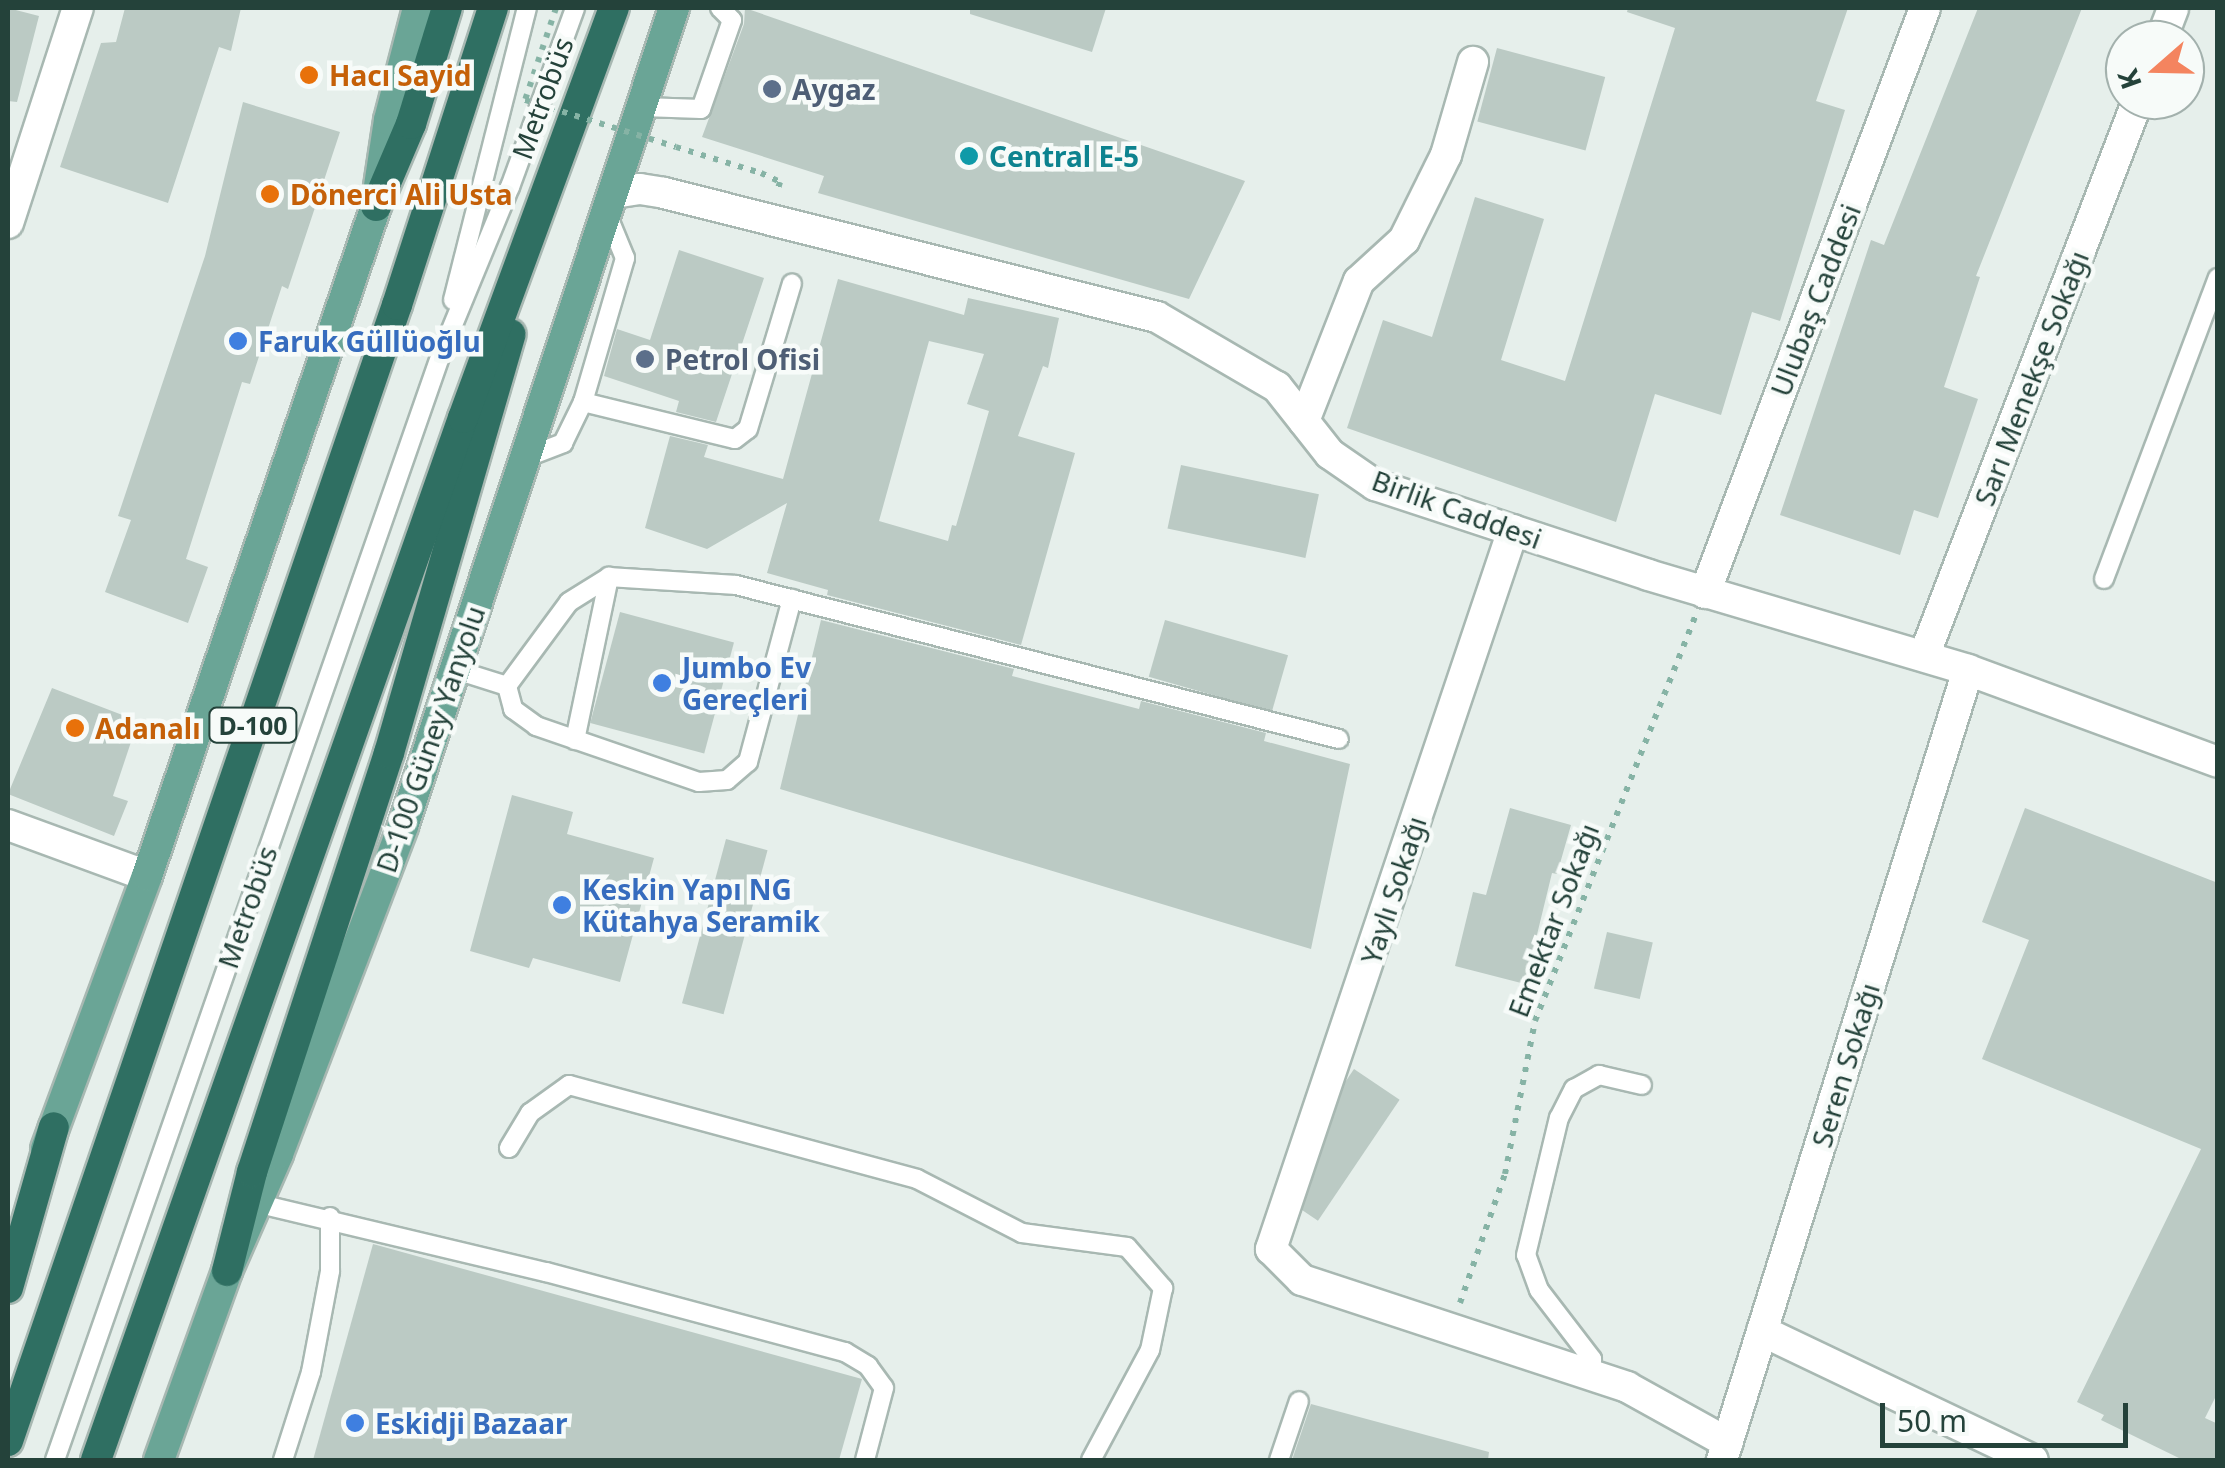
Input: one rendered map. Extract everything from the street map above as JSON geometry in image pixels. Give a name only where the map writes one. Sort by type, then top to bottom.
[{"type":"highway","points":[[376,206],[411,124],[447,8]]},
{"type":"highway","name":"D-100","points":[[8,1441],[390,324],[493,8]]},
{"type":"highway","points":[[96,1460],[542,199],[614,8]]},
{"type":"highway","points":[[227,1271],[252,1172],[389,753],[498,388],[542,199]]},
{"type":"highway","points":[[8,1288],[54,1126]]},
{"type":"main road","points":[[8,1250],[147,876],[376,206],[389,120],[418,8]]},
{"type":"main road","name":"D-100 Güney Yanyolu","points":[[159,1460],[227,1271],[404,826],[674,8]]},
{"type":"street","points":[[8,223],[78,8]]},
{"type":"street","name":"Ulubaş Caddesi","points":[[1705,593],[1925,8]]},
{"type":"street","points":[[1304,421],[1359,281],[1404,240],[1446,155],[1472,62]]},
{"type":"street","name":"Sarı Menekşe Sokağı","points":[[1924,656],[2130,120]]},
{"type":"street","name":"Birlik Caddesi","points":[[610,203],[640,189],[664,193],[1157,318],[1278,388],[1330,454],[1375,485],[1705,593],[1968,670],[2218,762]]},
{"type":"street","name":"Yaylı Sokağı","points":[[1452,1328],[1302,1280],[1271,1250],[1513,530]]},
{"type":"street","name":"Seren Sokağı","points":[[1725,1452],[1968,670]]},
{"type":"street","points":[[8,825],[147,876]]},
{"type":"street","points":[[1452,1328],[1627,1387],[1725,1452]]},
{"type":"street","points":[[1762,1331],[2033,1460]]},
{"type":"lane","name":"Metrobüs","points":[[441,354],[526,8]]},
{"type":"lane","name":"Metrobüs","points":[[54,1460],[441,354],[510,187],[575,8]]},
{"type":"lane","points":[[642,106],[701,109],[732,20],[720,8]]},
{"type":"lane","points":[[527,457],[562,443],[583,402],[625,258],[610,203]]},
{"type":"lane","points":[[2104,579],[2218,278]]},
{"type":"lane","points":[[583,402],[736,439],[748,429],[792,283]]},
{"type":"lane","points":[[506,686],[569,602],[610,577],[736,585],[1339,739]]},
{"type":"lane","points":[[575,740],[610,577]]},
{"type":"lane","points":[[506,686],[513,708],[536,726],[699,782],[727,780],[748,762],[792,600]]},
{"type":"lane","points":[[453,670],[506,686]]},
{"type":"lane","points":[[1591,1375],[1592,1359],[1540,1290],[1526,1255],[1559,1118],[1574,1089],[1599,1075],[1642,1085]]},
{"type":"lane","points":[[509,1148],[530,1113],[569,1086],[918,1180],[1022,1233],[1127,1247],[1163,1288],[1150,1350],[1091,1460]]},
{"type":"lane","points":[[256,1203],[330,1217],[845,1352],[868,1366],[884,1388],[865,1460]]},
{"type":"lane","points":[[283,1460],[311,1372],[330,1271],[330,1217]]},
{"type":"lane","points":[[1279,1460],[1299,1400]]},
{"type":"path","points":[[556,8],[525,100],[760,174]]},
{"type":"path","name":"Emektar Sokağı","points":[[1452,1328],[1505,1174],[1535,1022],[1705,593]]},
{"type":"building","points":[[8,8],[39,16],[17,102],[8,101]]},
{"type":"building","points":[[125,8],[241,8],[231,51],[219,47],[168,203],[60,167],[101,43],[116,42]]},
{"type":"building","name":"Central E-5","points":[[745,8],[1245,181],[1189,299],[818,193],[824,176],[702,137],[744,24]]},
{"type":"building","points":[[970,8],[1106,8],[1092,52],[970,14]]},
{"type":"building","points":[[1628,8],[1848,8],[1816,101],[1845,110],[1780,321],[1752,312],[1721,415],[1655,394],[1616,522],[1347,428],[1383,320],[1432,337],[1475,197],[1544,219],[1501,360],[1565,381],[1675,28],[1627,12]]},
{"type":"building","points":[[1978,8],[2082,8],[1976,276],[1980,277],[1944,387],[1978,399],[1938,518],[1914,510],[1900,555],[1780,515],[1871,240],[1884,245]]},
{"type":"building","points":[[1497,48],[1605,77],[1586,150],[1477,121]]},
{"type":"building","points":[[243,102],[340,132],[288,289],[282,286],[250,384],[242,382],[186,559],[208,567],[188,623],[105,592],[131,520],[118,516],[205,256]]},
{"type":"building","points":[[679,250],[764,278],[716,422],[676,412],[679,401],[604,376],[617,329],[650,340]]},
{"type":"building","points":[[838,279],[964,315],[968,298],[1059,318],[1048,368],[1043,366],[1018,436],[1075,453],[1021,645],[827,595],[828,590],[767,573],[787,503],[707,549],[645,528],[670,436],[708,445],[704,457],[783,479]],"holes":[[[929,341],[984,354],[967,404],[989,411],[956,526],[952,525],[948,541],[879,521]]]},
{"type":"building","points":[[1181,465],[1319,494],[1305,558],[1167,529]]},
{"type":"building","name":"Jumbo Ev Gereçleri","points":[[620,612],[734,643],[704,754],[590,723]]},
{"type":"building","points":[[821,620],[1014,669],[1012,676],[1139,709],[1141,701],[1266,733],[1264,741],[1350,764],[1311,949],[780,789]]},
{"type":"building","points":[[1165,620],[1288,655],[1272,712],[1149,677]]},
{"type":"building","points":[[52,688],[138,721],[113,796],[128,801],[114,836],[8,794]]},
{"type":"building","name":"Keskin Yapı NG Kütahya Seramik","points":[[512,795],[573,812],[567,834],[654,858],[620,982],[533,958],[529,968],[470,951]]},
{"type":"building","points":[[1510,808],[1571,825],[1557,874],[1552,873],[1525,984],[1455,966],[1473,892],[1486,895]]},
{"type":"building","points":[[2025,808],[2218,883],[2218,1392],[2205,1418],[2218,1424],[2218,1460],[2183,1460],[2101,1420],[2104,1415],[2077,1402],[2201,1149],[1982,1059],[2029,940],[1982,922]]},
{"type":"building","points":[[726,839],[768,850],[724,1014],[682,1003]]},
{"type":"building","points":[[1607,932],[1653,943],[1640,999],[1594,989]]},
{"type":"building","points":[[1354,1069],[1400,1100],[1318,1221],[1272,1190]]},
{"type":"building","points":[[373,1244],[862,1379],[839,1460],[313,1460]]},
{"type":"building","points":[[1311,1404],[1489,1452],[1488,1460],[1292,1460]]},
{"type":"place","name":"Hacı Sayid","points":[[309,75]]},
{"type":"place","name":"Aygaz","points":[[772,89]]},
{"type":"place","name":"Central E-5","points":[[969,156]]},
{"type":"place","name":"Dönerci Ali Usta","points":[[270,194]]},
{"type":"place","name":"Faruk Güllüoğlu","points":[[238,341]]},
{"type":"place","name":"Petrol Ofisi","points":[[645,359]]},
{"type":"place","name":"Jumbo Ev Gereçleri","points":[[662,683]]},
{"type":"place","name":"Adanalı","points":[[75,728]]},
{"type":"place","name":"Keskin Yapı NG Kütahya Seramik","points":[[562,905]]},
{"type":"place","name":"Eskidji Bazaar","points":[[355,1423]]}]
